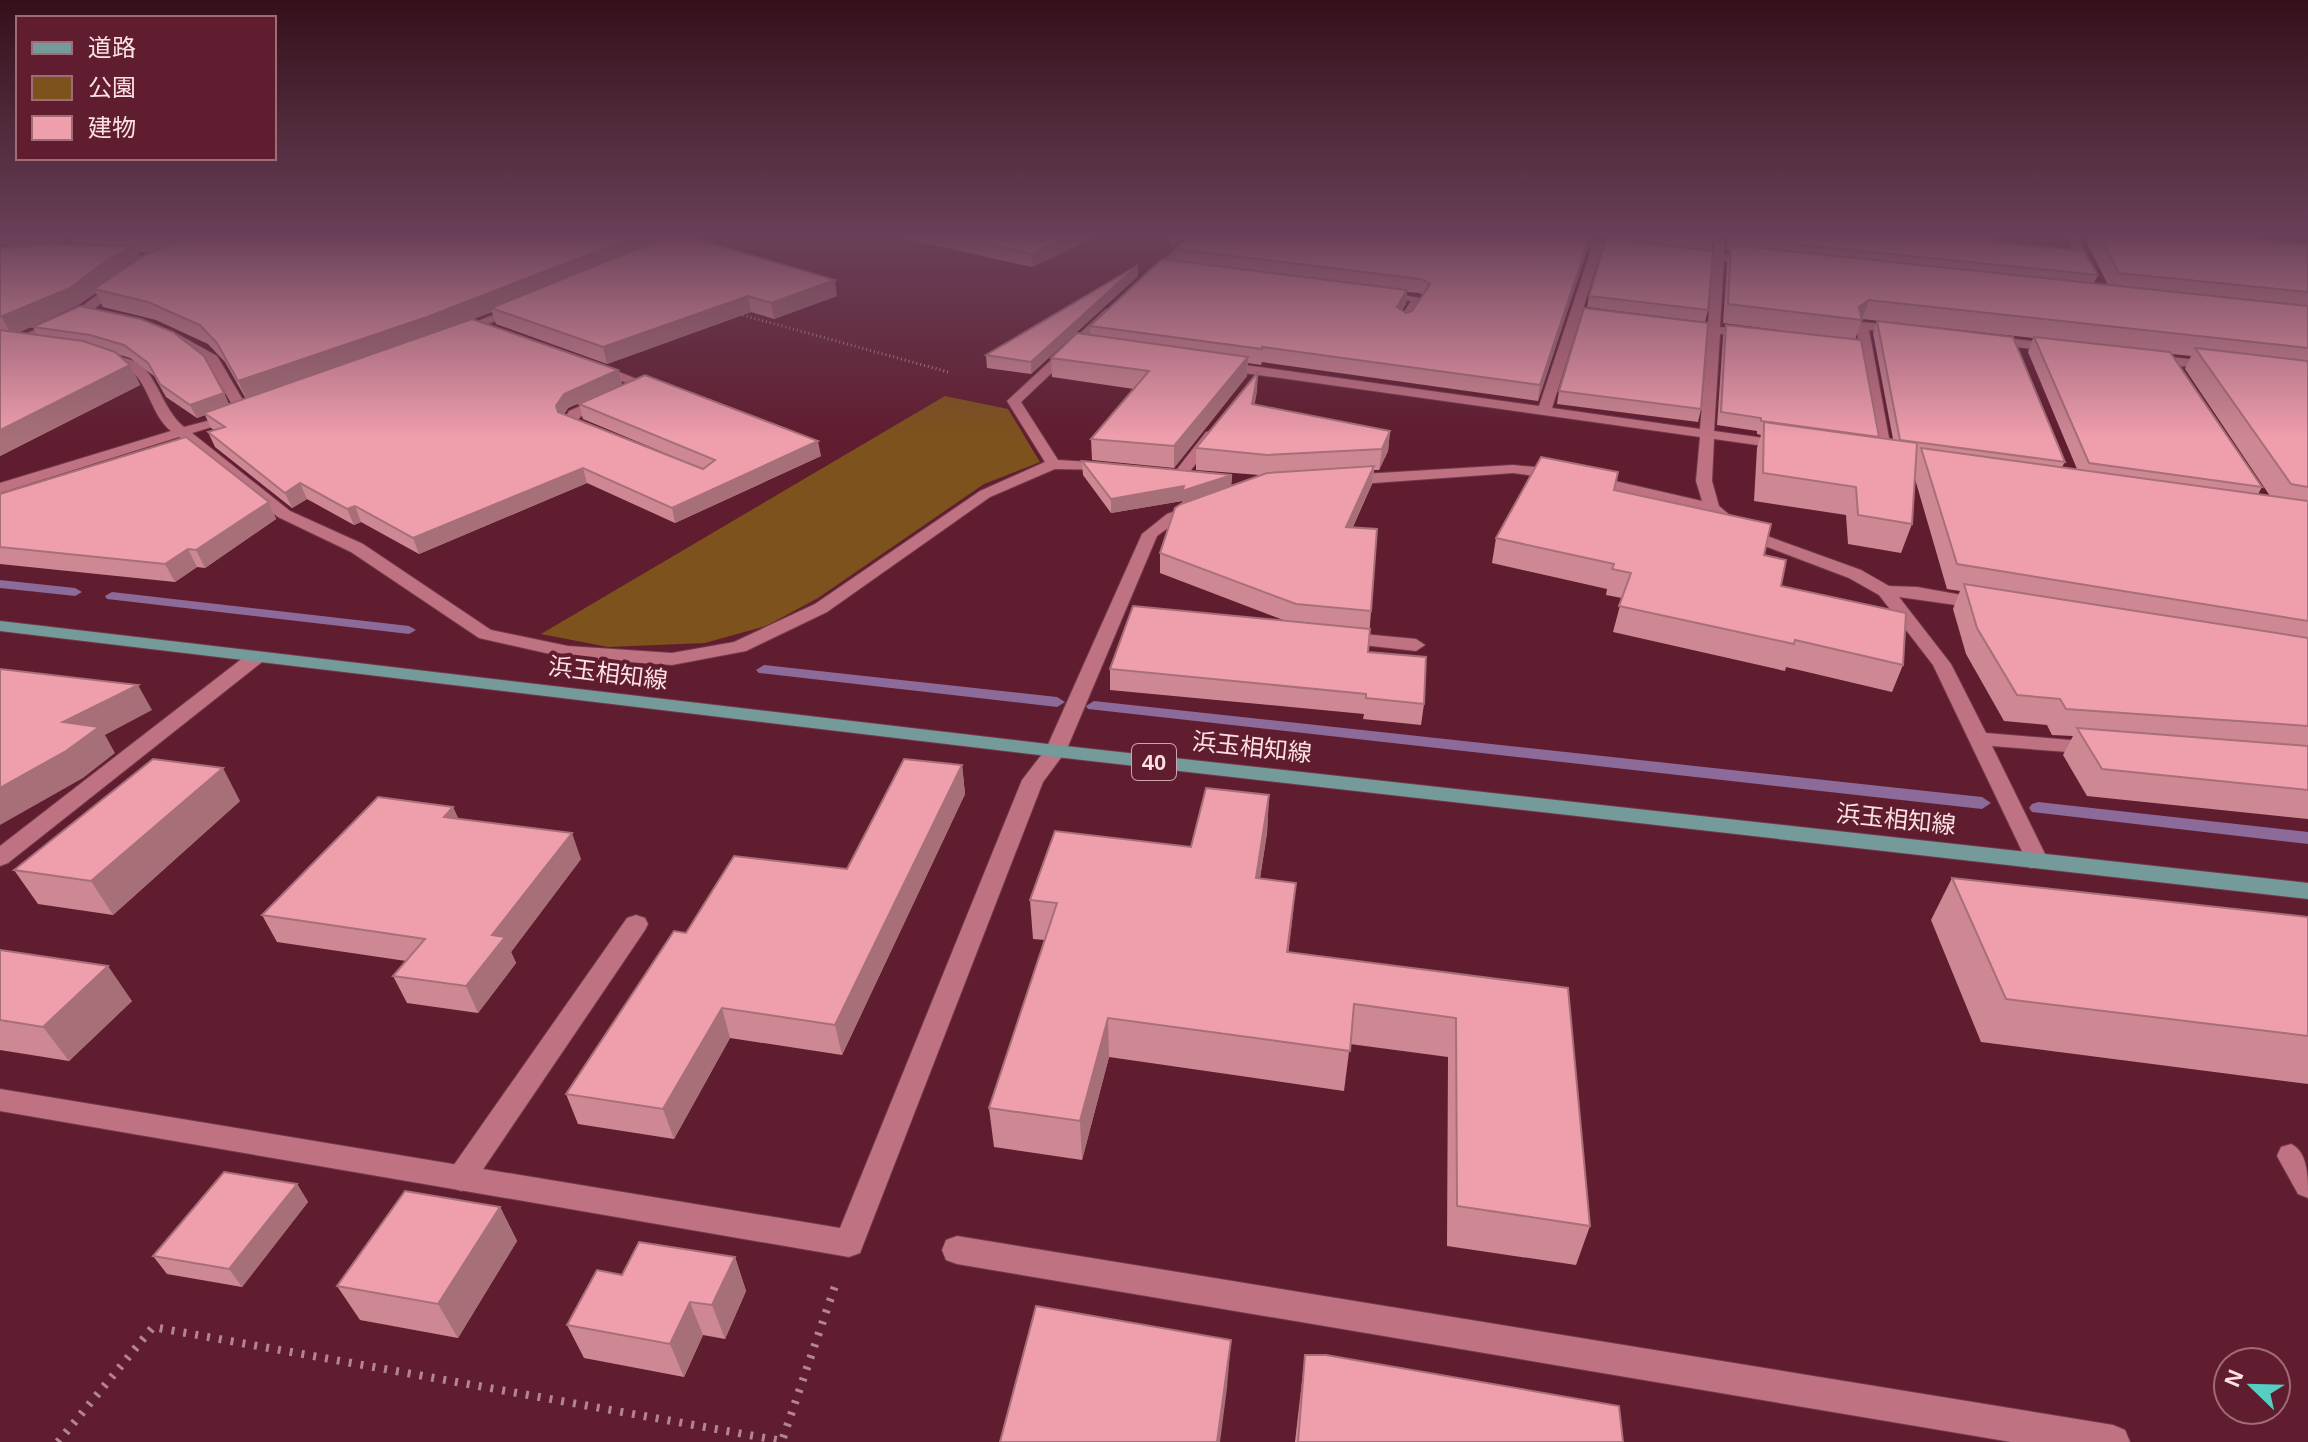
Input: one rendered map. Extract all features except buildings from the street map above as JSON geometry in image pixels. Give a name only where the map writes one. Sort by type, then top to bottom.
[{"type":"main road","name":"浜玉相知線","points":[[0,626],[1056,751],[2308,891]]},
{"type":"street","points":[[15,342],[95,303]]},
{"type":"street","points":[[442,339],[532,303]]},
{"type":"street","points":[[1404,321],[1416,303]]},
{"type":"street","points":[[1544,411],[1579,303]]},
{"type":"street","points":[[1712,508],[1704,481],[1715,303]]},
{"type":"street","points":[[1053,464],[1014,401],[1116,306]]},
{"type":"street","points":[[84,311],[107,313]]},
{"type":"street","points":[[1576,313],[1591,315]]},
{"type":"street","points":[[1668,324],[1759,335]]},
{"type":"street","points":[[477,325],[492,330]]},
{"type":"street","points":[[1886,459],[1862,326],[1923,333]]},
{"type":"street","points":[[161,332],[212,359],[243,412]]},
{"type":"street","points":[[1969,338],[2018,350],[2077,350]]},
{"type":"street","points":[[0,341],[42,346]]},
{"type":"street","points":[[1075,345],[1090,347]]},
{"type":"street","points":[[1850,345],[1865,347]]},
{"type":"street","points":[[82,352],[131,364],[147,380],[164,418],[284,514],[357,548],[485,634],[568,652],[672,659],[739,647],[821,608],[985,494],[1053,464],[1123,469]]},
{"type":"street","points":[[2139,357],[2174,367],[2232,368]]},
{"type":"street","points":[[582,363],[642,384],[574,414],[570,422],[597,433]]},
{"type":"street","points":[[1215,365],[1257,377],[1544,411],[1797,447]]},
{"type":"street","points":[[0,488],[183,433],[257,407]]},
{"type":"street","points":[[1179,476],[1225,418]]},
{"type":"street","points":[[1327,482],[1513,469],[1562,474],[1712,508],[1739,531],[1855,574],[1885,591],[1942,664],[2038,862]]},
{"type":"street","points":[[0,1100],[849,1243],[1033,780],[1056,751],[1124,615],[1150,534],[1173,517],[1212,503]]},
{"type":"street","points":[[1885,591],[1917,592],[1995,606]]},
{"type":"street","points":[[1321,635],[1416,645]]},
{"type":"street","points":[[0,858],[255,658]]},
{"type":"street","points":[[1978,739],[2119,750]]},
{"type":"street","points":[[461,1178],[636,924]]},
{"type":"street","points":[[2291,1156],[2308,1185]]},
{"type":"street","points":[[957,1250],[2113,1442]]},
{"type":"path","points":[[738,313],[948,372]]},
{"type":"path","points":[[58,1442],[153,1327],[782,1441],[849,1243]]},
{"type":"green space","points":[[945,396],[1008,409],[1040,462],[984,484],[818,598],[766,626],[705,643],[608,647],[541,634]]},
{"type":"waterway","points":[[0,584],[75,592]]},
{"type":"waterway","points":[[112,596],[409,630]]},
{"type":"waterway","points":[[764,670],[1057,702]]},
{"type":"waterway","points":[[1094,706],[1982,803]]},
{"type":"waterway","points":[[2038,808],[2308,838]]}]
